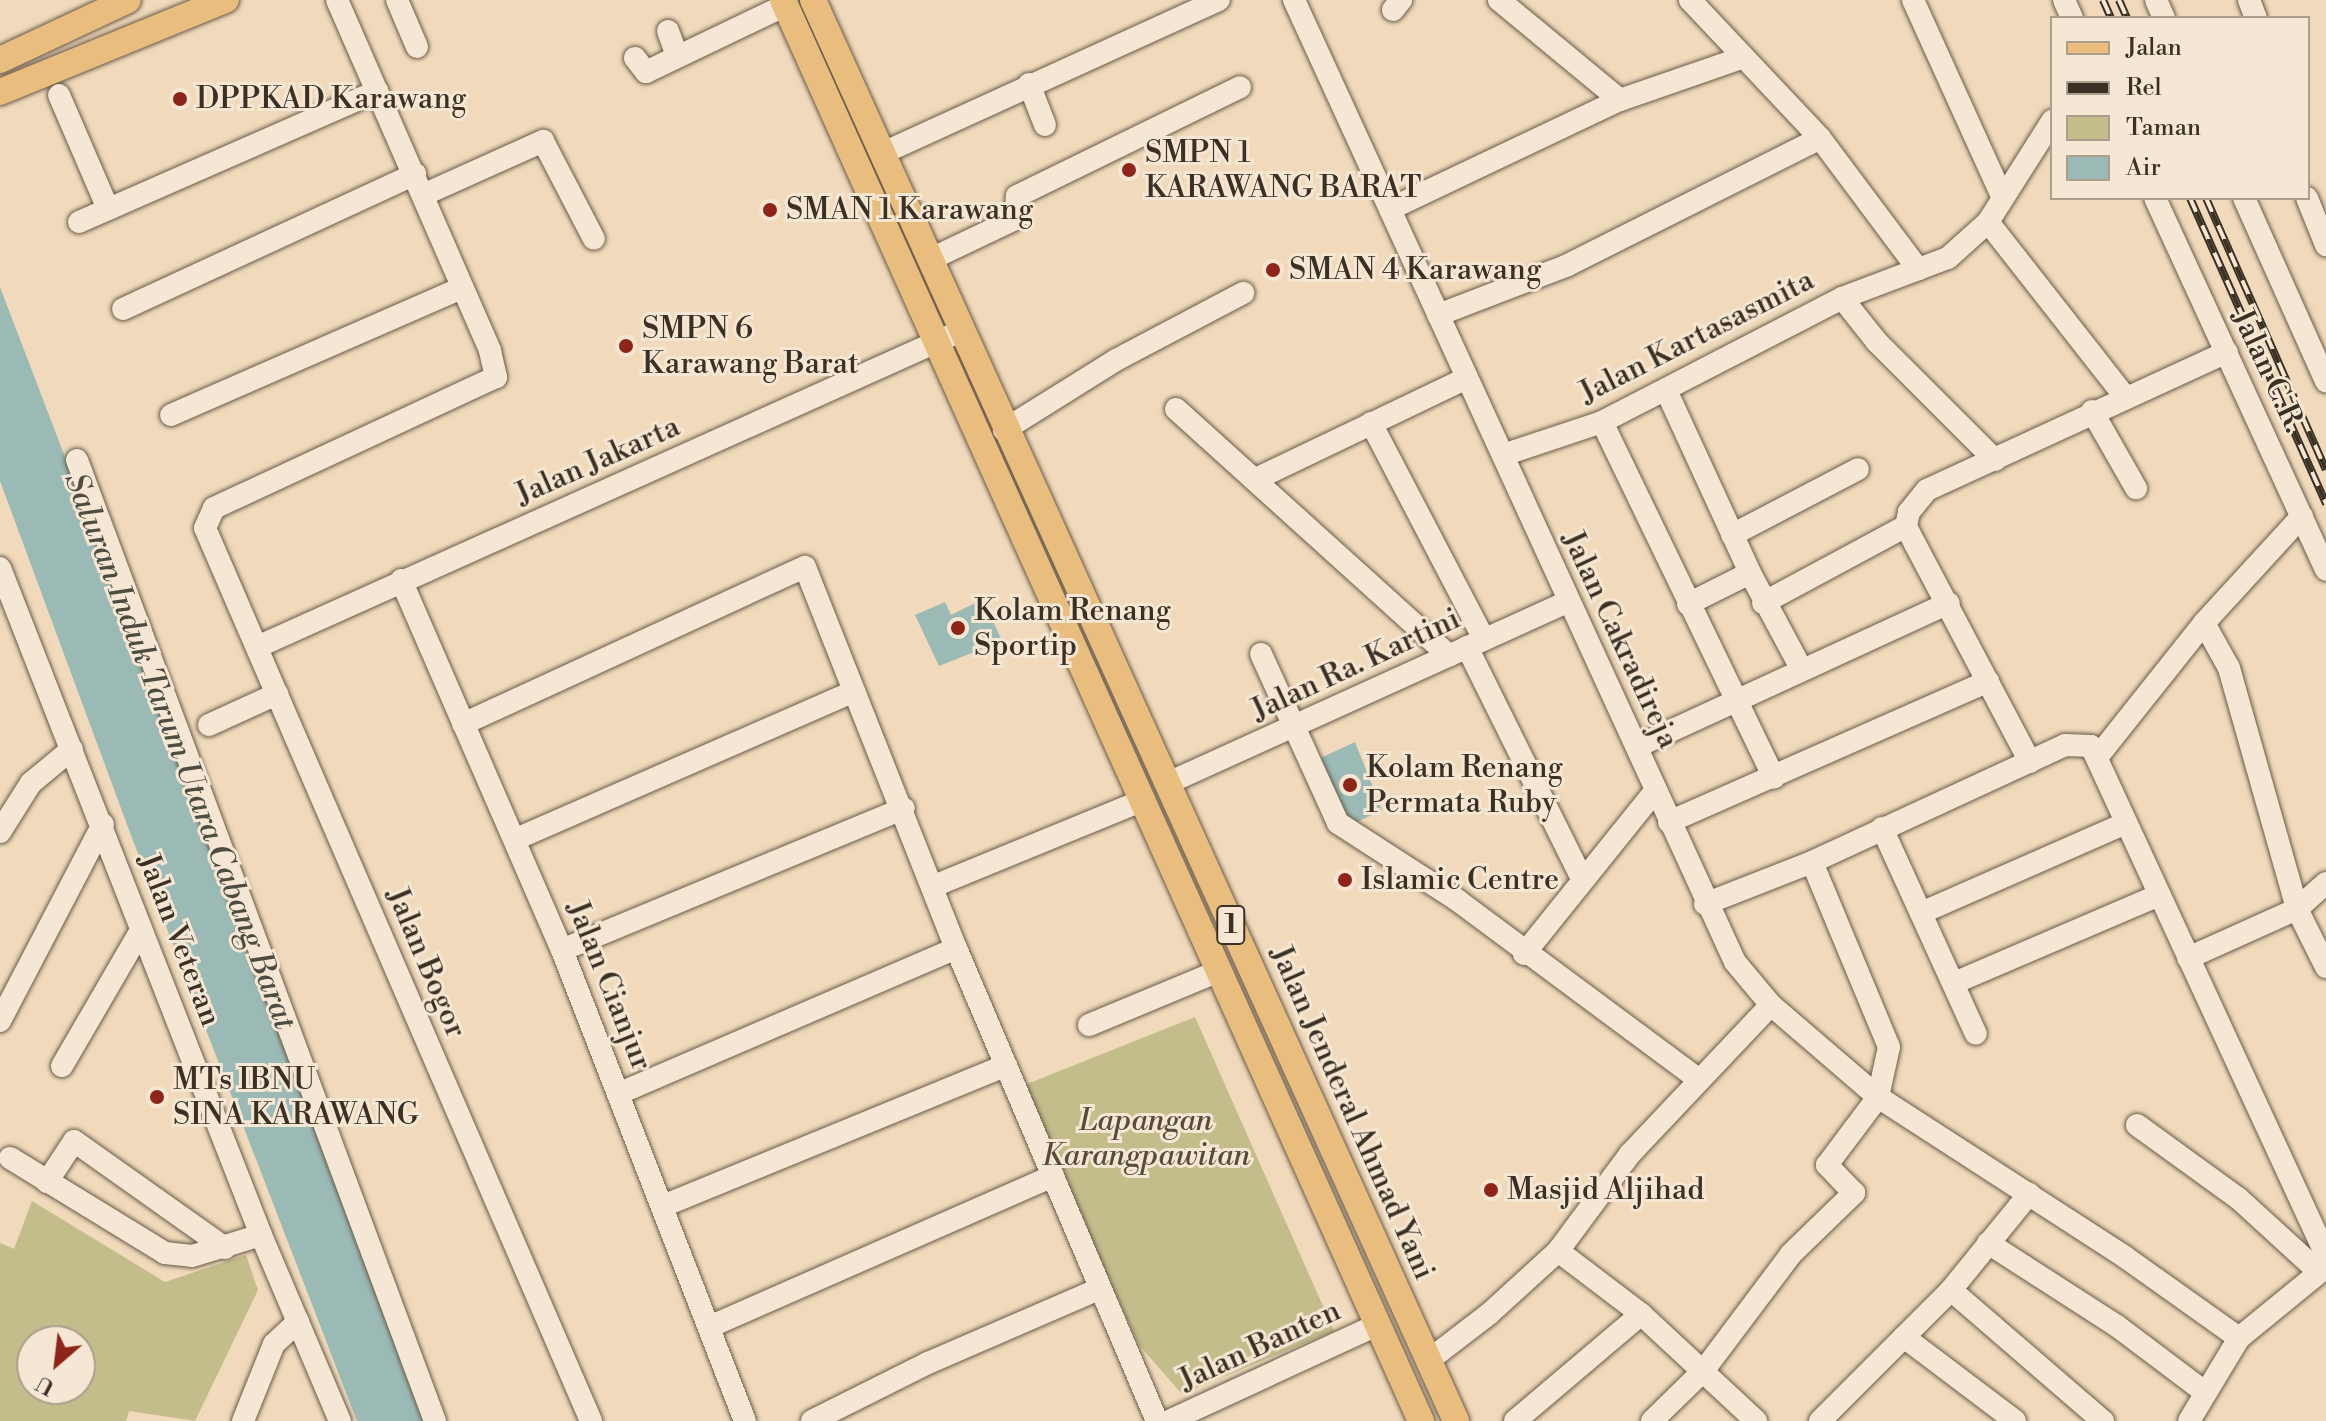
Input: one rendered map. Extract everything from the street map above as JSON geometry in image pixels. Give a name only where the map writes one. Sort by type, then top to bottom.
[{"type":"main road","points":[[0,92],[226,0]]},
{"type":"main road","name":"Jalan Jenderal Ahmad Yani","points":[[813,0],[963,330],[1004,430],[1168,783],[1456,1421]]},
{"type":"main road","name":"1","points":[[784,2],[1421,1421]]},
{"type":"main road","points":[[0,60],[118,4],[121,42]]},
{"type":"street","points":[[171,415],[462,288],[337,0]]},
{"type":"street","points":[[397,0],[417,47]]},
{"type":"street","points":[[883,153],[1219,0]]},
{"type":"street","name":"Jalan Cakradireja","points":[[1294,0],[1465,379],[1638,746],[1705,904],[1735,962],[1771,1005],[1878,1097],[2029,1194],[2239,1338]]},
{"type":"street","points":[[1499,0],[1620,100]]},
{"type":"street","points":[[1690,0],[1741,58],[1820,138],[1918,269]]},
{"type":"street","points":[[1913,0],[2002,196]]},
{"type":"street","points":[[635,58],[646,72],[740,17],[784,2]]},
{"type":"street","points":[[668,31],[677,56]]},
{"type":"street","points":[[1390,209],[1620,100],[1741,58]]},
{"type":"street","points":[[1029,84],[1045,125]]},
{"type":"street","points":[[931,259],[1015,219],[1017,196],[1240,87]]},
{"type":"street","points":[[79,222],[377,91]]},
{"type":"street","points":[[59,95],[108,209]]},
{"type":"street","name":"Jalan Kartasasmita","points":[[1503,455],[1602,422],[1842,298],[1948,258],[1988,222],[2050,124]]},
{"type":"street","points":[[1438,315],[1568,265],[1820,138]]},
{"type":"street","points":[[423,195],[543,141],[594,239]]},
{"type":"street","points":[[123,309],[415,174]]},
{"type":"street","name":"Jalan C.R.","points":[[2156,200],[2326,570]]},
{"type":"street","points":[[2245,200],[2326,381]]},
{"type":"street","points":[[2308,200],[2326,245]]},
{"type":"street","points":[[1988,222],[2125,397]]},
{"type":"street","name":"Jalan Bogor","points":[[462,288],[496,377],[214,508],[205,528],[591,1421]]},
{"type":"street","points":[[1004,430],[1116,360],[1243,293]]},
{"type":"street","points":[[1842,298],[1877,342],[1995,460]]},
{"type":"street","name":"Jalan Jakarta","points":[[257,647],[963,330]]},
{"type":"street","points":[[1763,603],[1906,526],[1922,493],[2092,411],[2227,352]]},
{"type":"street","points":[[1258,478],[1465,379]]},
{"type":"street","points":[[1666,390],[1763,603],[1802,670]]},
{"type":"street","points":[[1176,409],[1467,647]]},
{"type":"street","points":[[2092,411],[2136,488]]},
{"type":"street","points":[[1602,422],[1774,778]]},
{"type":"street","points":[[1371,423],[1467,647],[1582,879]]},
{"type":"street","points":[[77,460],[435,1421]]},
{"type":"street","points":[[1732,535],[1858,469]]},
{"type":"street","points":[[2099,755],[2204,623],[2302,516]]},
{"type":"street","points":[[1906,526],[2030,762]]},
{"type":"street","points":[[463,724],[805,567],[904,808],[956,948],[1157,1421]]},
{"type":"street","name":"Jalan Veteran","points":[[0,568],[4,597],[103,824],[141,930],[261,1235],[340,1421]]},
{"type":"street","points":[[1688,604],[1750,573]]},
{"type":"street","name":"Jalan Cianjur","points":[[401,580],[562,950],[745,1421]]},
{"type":"street","name":"Jalan Ra. Kartini","points":[[1168,783],[1569,601]]},
{"type":"street","points":[[1638,746],[1949,603]]},
{"type":"street","points":[[2204,623],[2229,668],[2252,735],[2297,909],[2326,967]]},
{"type":"street","points":[[1261,654],[1338,823],[1457,900],[1524,954],[1697,1078]]},
{"type":"street","points":[[1669,822],[1988,681]]},
{"type":"street","points":[[516,839],[854,691]]},
{"type":"street","points":[[209,725],[277,694]]},
{"type":"street","points":[[1705,904],[1812,862],[2076,742],[2091,746],[2099,755],[2126,823],[2323,1264]]},
{"type":"street","points":[[0,832],[31,783],[72,749]]},
{"type":"street","points":[[1524,954],[1655,791]]},
{"type":"street","points":[[934,886],[1144,800]]},
{"type":"street","points":[[562,950],[904,808]]},
{"type":"street","points":[[1921,913],[2126,823]]},
{"type":"street","points":[[0,1021],[103,824]]},
{"type":"street","points":[[1882,828],[1976,1034]]},
{"type":"street","points":[[1652,1421],[1704,1370],[1791,1254],[1853,1196],[1827,1165],[1878,1097],[1889,1047],[1812,862]]},
{"type":"street","points":[[2188,958],[2297,909],[2326,883]]},
{"type":"street","points":[[1954,983],[2159,895]]},
{"type":"street","points":[[62,1066],[141,930]]},
{"type":"street","points":[[620,1093],[956,948]]},
{"type":"street","points":[[1089,1025],[1219,971]]},
{"type":"street","points":[[1429,1360],[1489,1314],[1558,1251],[1630,1154],[1697,1078],[1771,1005]]},
{"type":"street","points":[[663,1206],[1006,1065]]},
{"type":"street","points":[[2137,1125],[2323,1264]]},
{"type":"street","points":[[47,1182],[74,1141],[225,1248]]},
{"type":"street","points":[[10,1158],[165,1253],[192,1256],[261,1235]]},
{"type":"street","points":[[709,1327],[1053,1176]]},
{"type":"street","points":[[1820,1421],[1951,1290],[2029,1194]]},
{"type":"street","points":[[1988,1243],[2117,1326],[2206,1393]]},
{"type":"street","points":[[1558,1251],[1641,1314],[1756,1421]]},
{"type":"street","points":[[2189,1421],[2239,1338],[2323,1264]]},
{"type":"street","points":[[812,1421],[928,1363],[1099,1289]]},
{"type":"street","points":[[1951,1290],[2103,1421]]},
{"type":"street","points":[[1515,1421],[1641,1314]]},
{"type":"street","points":[[243,1421],[268,1353],[298,1322]]},
{"type":"street","name":"Jalan Banten","points":[[1169,1421],[1377,1325]]},
{"type":"street","points":[[1904,1337],[2015,1421]]},
{"type":"green space","name":"Lapangan Karangpawitan","points":[[1195,1017],[1334,1331],[1182,1394],[1139,1345],[1044,1141],[1027,1084]]},
{"type":"green space","points":[[32,1201],[165,1282],[246,1255],[258,1290],[195,1421],[129,1411],[126,1421],[0,1421],[0,1243],[14,1249]]},
{"type":"water","points":[[0,287],[431,1421],[357,1421],[132,838],[0,481]]},
{"type":"water","name":"Kolam Renang Sportip","points":[[983,599],[1002,641],[939,666],[915,615],[945,602],[951,615]]},
{"type":"water","name":"Kolam Renang Permata Ruby","points":[[1355,742],[1382,810],[1347,827],[1316,760]]},
{"type":"railway","points":[[2103,0],[2110,16]]},
{"type":"railway","points":[[2119,0],[2126,16]]},
{"type":"railway","points":[[2191,200],[2326,504]]},
{"type":"railway","points":[[2207,200],[2326,470]]},
{"type":"place","name":"DPPKAD Karawang","points":[[180,99]]},
{"type":"place","name":"SMPN 1 KARAWANG BARAT","points":[[1129,170]]},
{"type":"place","name":"SMAN 1 Karawang","points":[[770,210]]},
{"type":"place","name":"SMAN 4 Karawang","points":[[1273,270]]},
{"type":"place","name":"SMPN 6 Karawang Barat","points":[[626,346]]},
{"type":"place","name":"Kolam Renang Sportip","points":[[958,628]]},
{"type":"place","name":"Kolam Renang Permata Ruby","points":[[1350,785]]},
{"type":"place","name":"Islamic Centre","points":[[1345,880]]},
{"type":"place","name":"MTs IBNU SINA KARAWANG","points":[[157,1097]]},
{"type":"place","name":"Masjid Aljihad","points":[[1491,1190]]},
{"type":"water label","name":"Saluran Induk Tarum Utara Cabang Barat","points":[[180,751]]}]
